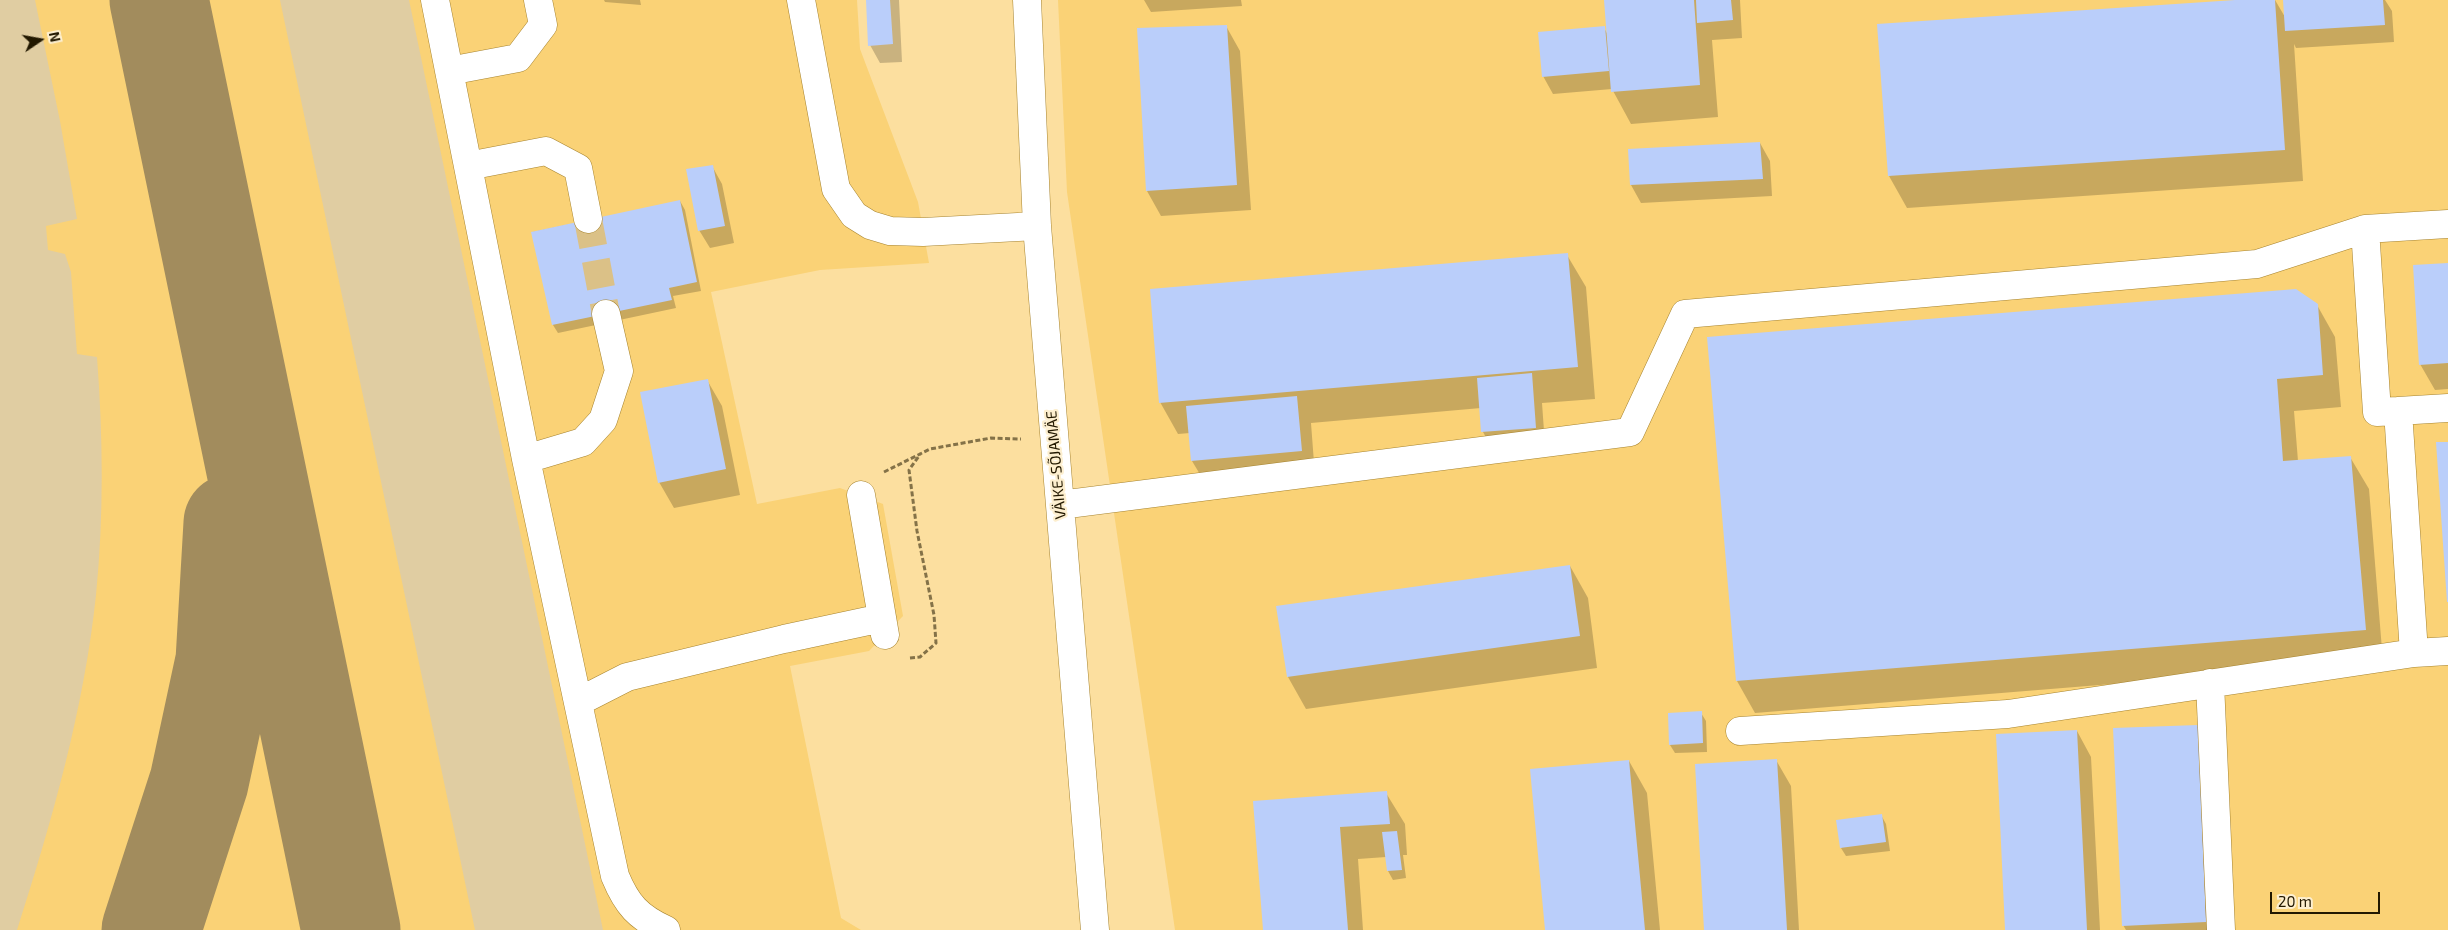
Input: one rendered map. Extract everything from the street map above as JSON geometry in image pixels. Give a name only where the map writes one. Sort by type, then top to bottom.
[{"type":"street","points":[[435,0],[526,459],[627,930]]},
{"type":"street","points":[[449,72],[518,58],[543,25],[538,0]]},
{"type":"street","points":[[801,0],[836,188],[854,216],[870,225],[890,231],[923,232],[1037,226]]},
{"type":"street","name":"VÄIKE-SÕJAMÄE","points":[[1027,0],[1037,226],[1096,930]]},
{"type":"street","points":[[468,166],[546,151],[578,168],[588,220]]},
{"type":"street","points":[[1060,505],[1630,432],[1685,314],[2257,264],[2365,229],[2448,224]]},
{"type":"street","points":[[2365,229],[2377,412],[2448,408]]},
{"type":"street","points":[[526,459],[583,442],[603,420],[619,371],[606,314]]},
{"type":"street","points":[[2398,411],[2414,653]]},
{"type":"street","points":[[578,702],[628,677],[784,639],[884,626],[861,495]]},
{"type":"street","points":[[1740,731],[2008,714],[2414,653],[2448,651]]},
{"type":"street","points":[[2210,683],[2221,930]]},
{"type":"street","points":[[615,876],[624,898],[648,922],[666,930]]},
{"type":"path","points":[[861,495],[887,469],[930,449],[990,438],[1054,441]]},
{"type":"path","points":[[884,626],[899,658],[920,657],[936,643],[934,615],[917,531],[909,470],[921,453]]},
{"type":"shaded area","points":[[0,0],[857,0],[860,49],[918,202],[929,263],[820,270],[711,292],[757,504],[840,488],[883,504],[903,616],[869,651],[790,666],[841,918],[861,930],[0,930]]},
{"type":"shaded area","points":[[0,0],[35,0],[60,121],[77,219],[46,226],[48,250],[65,254],[71,272],[77,354],[97,357],[101,446],[99,565],[91,638],[84,680],[54,806],[17,930],[0,930]]},
{"type":"shaded area","points":[[280,0],[409,0],[603,930],[475,930]]},
{"type":"shaded area","points":[[1058,0],[2448,0],[2448,930],[1175,930],[1067,192]]},
{"type":"building","points":[[866,0],[890,0],[893,44],[868,46]]},
{"type":"building","points":[[1604,0],[1694,0],[1700,85],[1611,92]]},
{"type":"building","points":[[1696,0],[1731,0],[1733,20],[1697,23]]},
{"type":"building","points":[[2235,0],[2275,0],[2285,150],[1888,176],[1877,24]]},
{"type":"building","points":[[2283,0],[2383,0],[2385,25],[2285,31]]},
{"type":"building","points":[[1227,25],[1237,185],[1146,191],[1137,28]]},
{"type":"building","points":[[1605,26],[1609,71],[1542,77],[1538,32]]},
{"type":"building","points":[[1760,142],[1763,179],[1630,185],[1628,149]]},
{"type":"building","points":[[713,165],[725,226],[698,231],[686,169]]},
{"type":"building","points":[[680,200],[697,282],[669,288],[672,300],[552,325],[531,232]]},
{"type":"building","points":[[1568,253],[1578,367],[1159,403],[1150,289]]},
{"type":"building","points":[[2448,263],[2448,363],[2419,365],[2413,265]]},
{"type":"building","points":[[2296,289],[2318,304],[2323,375],[2277,379],[2283,461],[2351,456],[2366,630],[1736,681],[1707,337]]},
{"type":"building","points":[[1532,373],[1536,428],[1481,432],[1477,378]]},
{"type":"building","points":[[708,379],[726,469],[658,483],[640,392]]},
{"type":"building","points":[[1297,396],[1302,451],[1191,461],[1186,406]]},
{"type":"building","points":[[2436,442],[2448,442],[2448,602],[2447,602]]},
{"type":"building","points":[[1570,565],[1580,636],[1287,677],[1276,606]]},
{"type":"building","points":[[1702,711],[1703,743],[1669,745],[1668,713]]},
{"type":"building","points":[[2198,725],[2206,922],[2122,926],[2113,728]]},
{"type":"building","points":[[2077,730],[2087,930],[2005,930],[1996,734]]},
{"type":"building","points":[[1777,759],[1787,930],[1704,930],[1695,764]]},
{"type":"building","points":[[1629,760],[1645,930],[1545,930],[1530,769]]},
{"type":"building","points":[[1387,791],[1390,824],[1340,827],[1348,930],[1263,930],[1253,801]]},
{"type":"building","points":[[1882,814],[1886,842],[1840,848],[1836,820]]},
{"type":"building","points":[[1397,831],[1402,870],[1387,871],[1382,832]]},
{"type":"taxiway","points":[[159,0],[351,930]]},
{"type":"taxiway","points":[[151,930],[199,782],[225,661],[233,523]]},
{"type":"tunnel","points":[[588,219],[606,314]]}]
